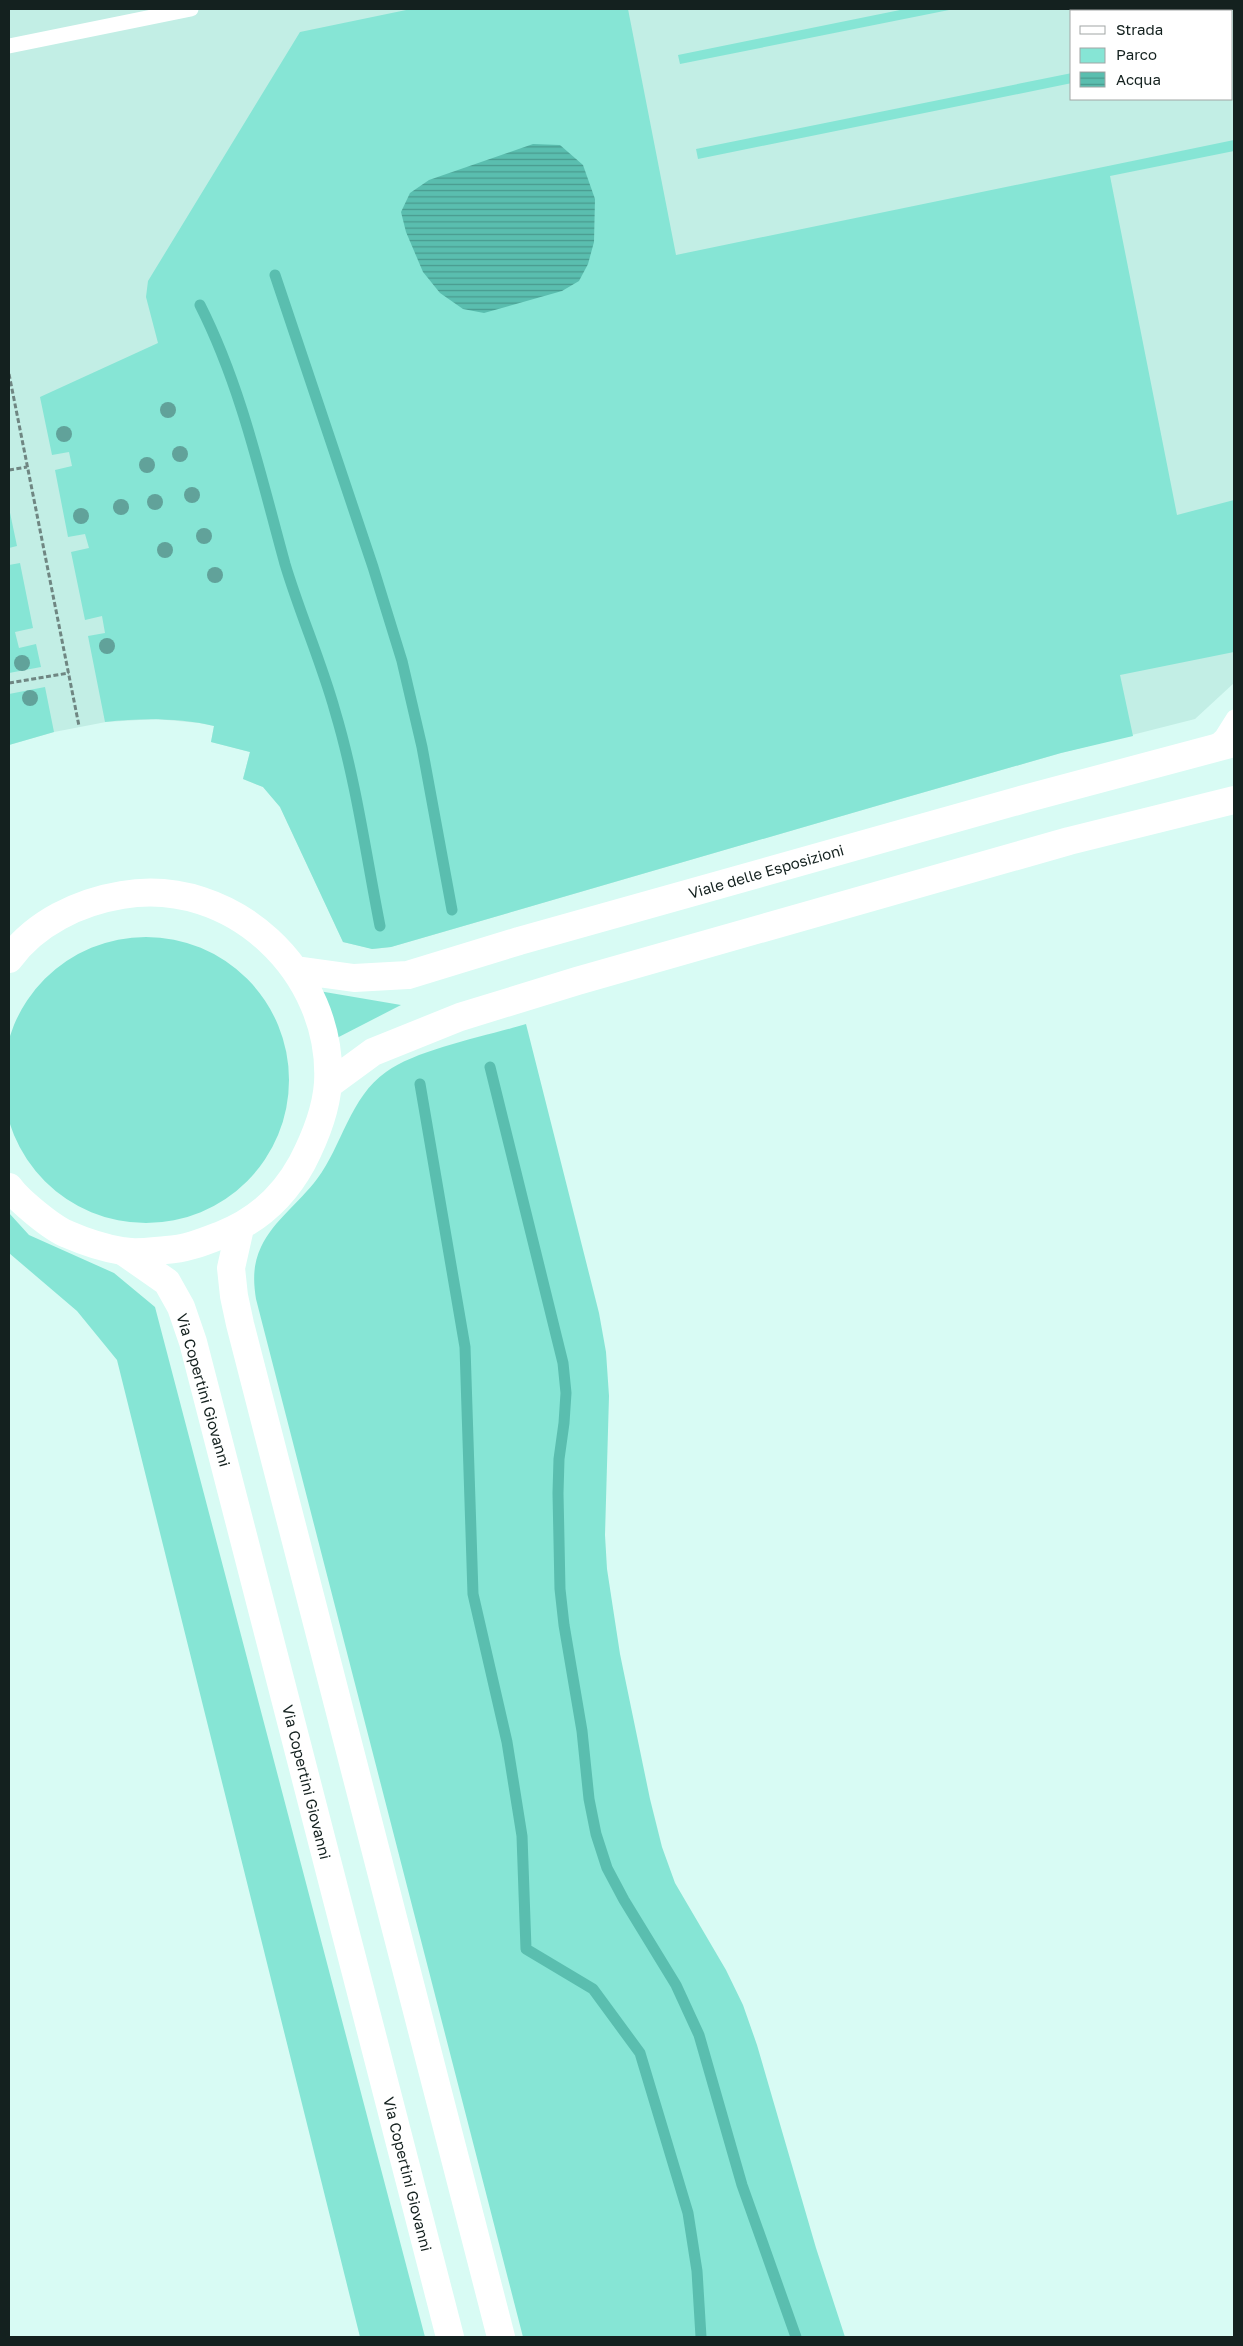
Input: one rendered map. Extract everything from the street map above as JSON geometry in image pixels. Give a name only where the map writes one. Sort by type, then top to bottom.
[{"type":"street","name":"Viale delle Esposizioni","points":[[296,970],[354,978],[408,975],[519,940],[1234,743]]},
{"type":"street","points":[[328,1085],[372,1052],[469,1014],[1069,840],[1234,800]]},
{"type":"street","points":[[9,959],[16,949],[55,917],[103,898],[135,892],[168,893],[200,900],[231,912],[267,937],[296,970],[319,1015],[328,1060],[328,1085],[316,1136],[291,1182],[268,1207],[240,1228],[183,1250],[124,1252],[65,1234],[16,1197],[9,1187]]},
{"type":"street","points":[[240,1228],[231,1268],[240,1324],[501,2337]]},
{"type":"street","name":"Via Copertini Giovanni","points":[[124,1252],[166,1282],[181,1307],[194,1342],[450,2337]]},
{"type":"lane","points":[[9,46],[191,9]]},
{"type":"lane","points":[[1201,751],[1216,742],[1234,717]]},
{"type":"path","points":[[9,374],[80,726]]},
{"type":"path","points":[[9,470],[27,467]]},
{"type":"path","points":[[9,683],[69,673]]},
{"type":"shaded area","points":[[9,9],[1234,9],[1234,683],[1195,719],[1061,753],[391,947],[373,949],[343,942],[280,807],[263,787],[243,779],[250,752],[211,742],[214,726],[156,719],[106,722],[54,732],[9,745]]},
{"type":"green space","points":[[411,9],[628,9],[676,255],[1234,140],[1234,151],[1110,176],[1177,515],[1234,500],[1234,652],[1120,675],[1133,736],[1061,753],[391,947],[372,949],[343,942],[280,807],[263,787],[243,779],[250,752],[211,742],[214,726],[187,721],[160,720],[105,722],[88,636],[105,633],[102,616],[85,620],[71,552],[89,548],[85,534],[68,537],[55,470],[72,466],[69,452],[52,455],[40,397],[158,343],[146,297],[148,281],[300,32]]},
{"type":"green space","points":[[905,9],[954,9],[680,64],[678,55]]},
{"type":"green space","points":[[1070,73],[1070,83],[698,159],[696,149]]},
{"type":"green space","points":[[9,508],[17,546],[9,548]]},
{"type":"green space","points":[[20,563],[33,628],[15,632],[19,648],[36,644],[41,667],[9,673],[9,565]]},
{"type":"green space","points":[[45,687],[54,732],[9,745],[9,694]]},
{"type":"green space","points":[[146,937],[174,940],[201,948],[237,969],[257,989],[272,1013],[283,1038],[289,1080],[286,1108],[278,1135],[257,1171],[237,1191],[213,1206],[188,1217],[146,1223],[118,1220],[91,1212],[55,1191],[35,1171],[20,1147],[9,1122],[3,1080],[6,1052],[14,1025],[35,989],[55,969],[79,954],[104,943]]},
{"type":"green space","points":[[313,990],[401,1005],[331,1041]]},
{"type":"green space","points":[[526,1024],[599,1313],[606,1352],[609,1396],[605,1535],[607,1569],[620,1654],[650,1799],[662,1847],[675,1883],[726,1970],[743,2005],[757,2045],[816,2248],[845,2337],[523,2337],[256,1299],[254,1272],[256,1260],[266,1237],[317,1179],[326,1166],[355,1108],[374,1082],[386,1072],[416,1056]]},
{"type":"green space","points":[[9,1213],[29,1235],[114,1273],[155,1307],[425,2337],[360,2337],[117,1360],[77,1311],[9,1253]]},
{"type":"water","points":[[533,144],[560,145],[583,165],[595,199],[594,242],[588,264],[579,281],[562,291],[484,313],[463,309],[440,293],[423,272],[406,232],[401,212],[410,193],[429,180]]},
{"type":"waterway","points":[[275,275],[373,567],[402,661],[422,747],[452,910]]},
{"type":"waterway","points":[[200,305],[239,400],[285,564],[335,711],[355,791],[380,926]]},
{"type":"waterway","points":[[490,1067],[563,1363],[566,1393],[559,1459],[560,1589],[564,1625],[582,1731],[589,1799],[596,1834],[607,1868],[624,1900],[676,1985],[699,2035],[742,2185],[796,2337]]},
{"type":"waterway","points":[[420,1084],[465,1347],[473,1594],[507,1742],[522,1836],[526,1949],[593,1989],[640,2053],[688,2213],[697,2271],[701,2337]]}]
